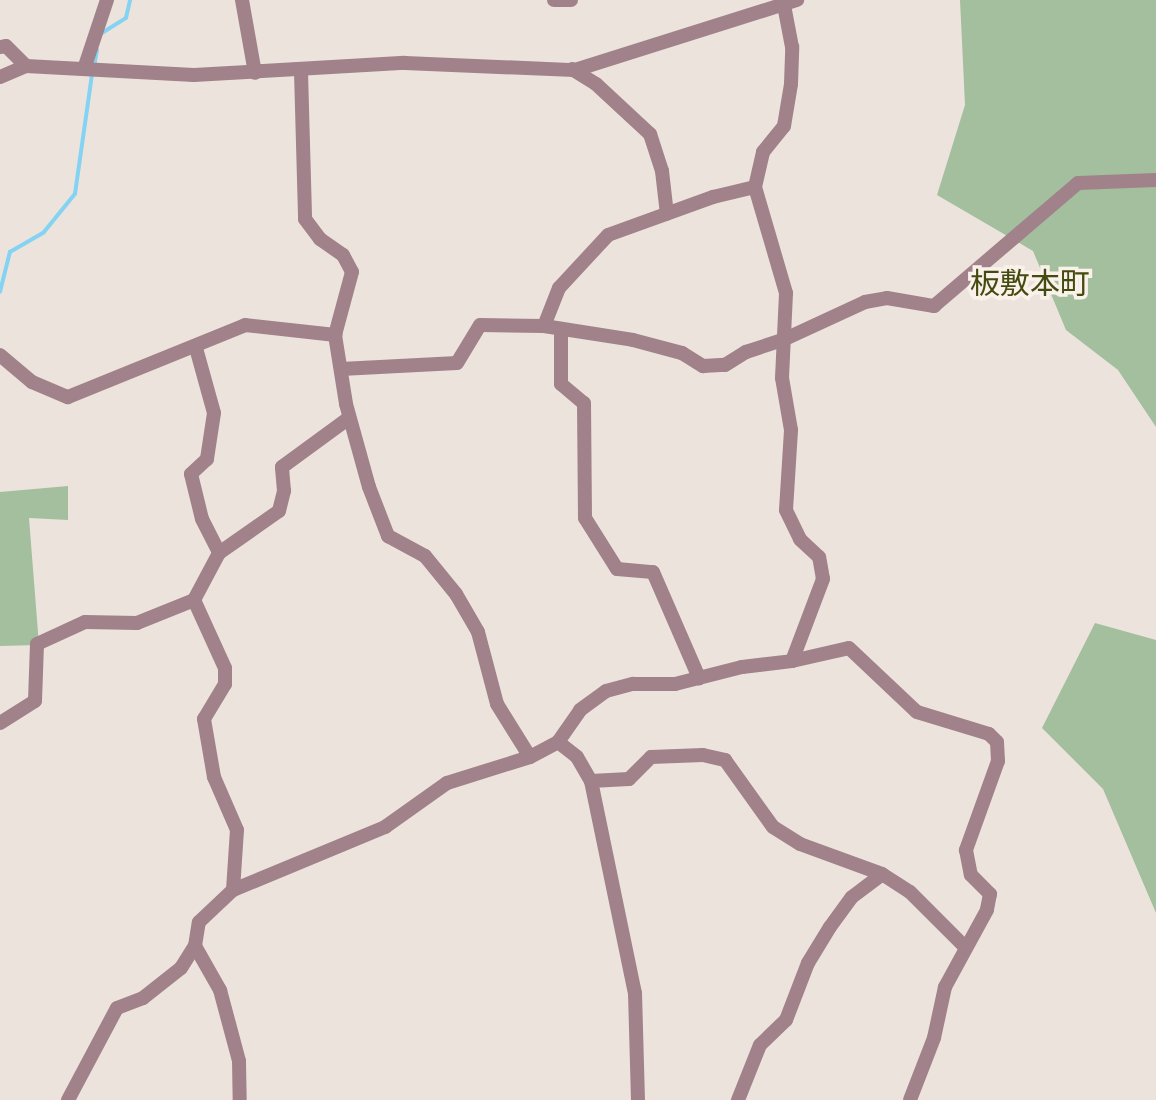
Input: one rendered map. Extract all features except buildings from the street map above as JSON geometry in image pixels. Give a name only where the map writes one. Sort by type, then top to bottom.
[{"type":"street","points":[[84,69],[107,0]]},
{"type":"street","points":[[242,0],[255,73]]},
{"type":"street","points":[[554,0],[570,0]]},
{"type":"street","points":[[0,77],[26,66],[255,73],[405,63],[572,69],[788,2],[792,47],[791,83],[784,126],[763,152],[755,187],[786,293],[782,378],[791,430],[786,510],[800,538],[819,557],[822,579],[792,662]]},
{"type":"street","points":[[0,47],[6,46],[26,66]]},
{"type":"street","points":[[572,69],[596,84],[650,134],[662,171],[667,214]]},
{"type":"street","points":[[301,72],[305,219],[342,255],[352,272],[335,335],[349,418],[388,536],[425,556],[456,594],[478,632],[497,704],[530,757]]},
{"type":"street","points":[[341,369],[457,363],[480,325],[544,326],[682,353],[703,366],[724,365],[746,352],[785,339],[864,302],[887,298],[934,306],[1078,183],[1156,180]]},
{"type":"street","points":[[544,326],[559,288],[608,235],[755,187]]},
{"type":"street","points":[[0,355],[32,382],[68,397],[196,348],[245,325],[335,335]]},
{"type":"street","points":[[561,329],[561,384],[584,403],[585,518],[617,569],[653,572],[699,678]]},
{"type":"street","points":[[196,348],[214,413],[207,458],[191,474],[202,519],[219,553]]},
{"type":"street","points":[[0,723],[35,701],[37,644],[85,622],[137,623],[194,600],[219,553],[279,511],[284,491],[282,467],[349,418]]},
{"type":"street","points":[[194,600],[225,668],[225,684],[204,719],[214,777],[237,830],[233,890]]},
{"type":"street","points":[[68,1100],[117,1008],[160,986],[181,968],[195,946],[199,922],[233,890],[385,827],[447,782],[530,757],[558,742],[580,710],[606,691],[699,678],[742,667],[792,662],[849,648],[917,712],[989,734],[997,742],[998,761],[966,850],[971,874],[990,894],[987,910],[945,987],[934,1038],[910,1100]]},
{"type":"street","points":[[558,742],[577,757],[591,782],[635,993],[638,1100]]},
{"type":"street","points":[[591,782],[629,779],[651,757],[703,755],[725,760],[773,827],[800,845],[882,874],[910,892],[965,947]]},
{"type":"street","points":[[738,1100],[760,1045],[786,1020],[808,963],[830,927],[852,897],[882,874]]},
{"type":"street","points":[[195,946],[220,990],[239,1061],[240,1100]]},
{"type":"green space","points":[[960,0],[1156,0],[1156,427],[1118,370],[1066,330],[1033,251],[937,195],[965,105]]},
{"type":"green space","points":[[68,486],[68,520],[29,518],[39,645],[0,646],[0,492]]},
{"type":"green space","points":[[1095,623],[1156,640],[1156,913],[1103,789],[1042,728]]},
{"type":"waterway","points":[[102,33],[126,18],[130,0]]},
{"type":"waterway","points":[[94,67],[97,50]]},
{"type":"waterway","points":[[0,292],[10,252],[44,232],[75,194],[92,74]]},
{"type":"district","name":"板敷本町","points":[[1030,284]]}]
